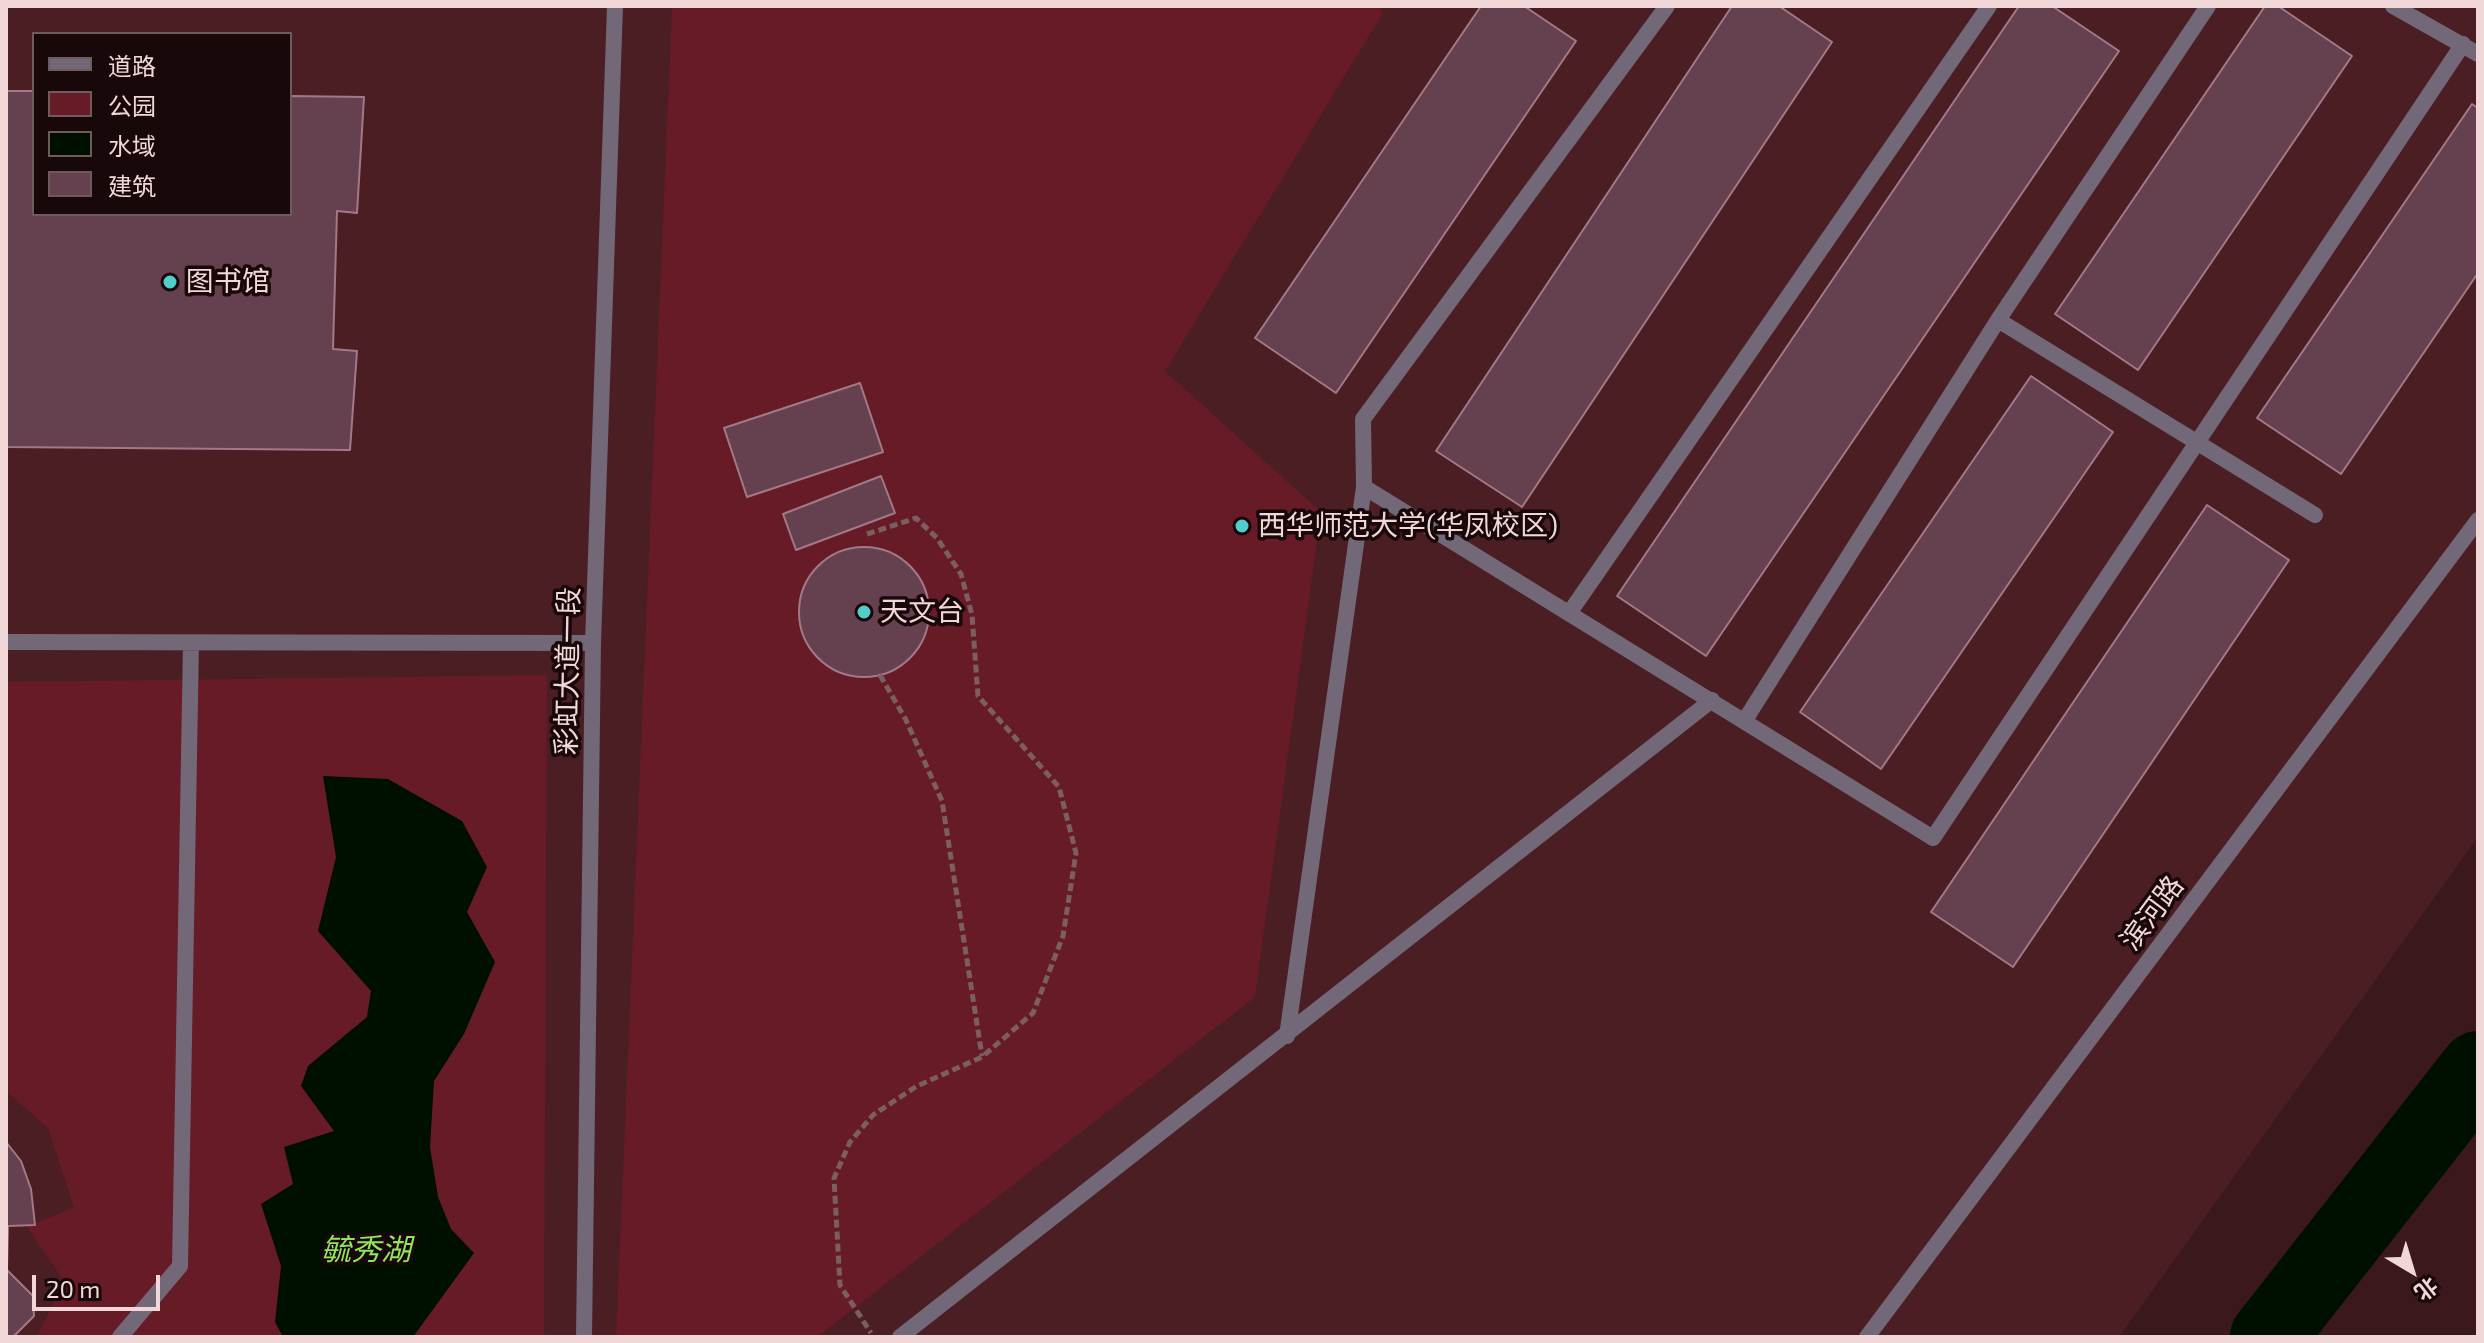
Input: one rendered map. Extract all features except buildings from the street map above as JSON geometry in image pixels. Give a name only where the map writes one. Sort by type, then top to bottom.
[{"type":"street","name":"彩虹大道一段","points":[[584,1337],[593,643],[615,6]]},
{"type":"street","points":[[1287,1036],[1364,487],[1363,419],[1667,6]]},
{"type":"street","points":[[1570,612],[1989,6]]},
{"type":"street","points":[[1745,720],[1998,320],[2208,6]]},
{"type":"street","points":[[2393,6],[2478,54]]},
{"type":"street","points":[[1364,487],[1933,838],[2463,44]]},
{"type":"street","points":[[1998,320],[2315,515]]},
{"type":"street","name":"滨河路","points":[[1867,1337],[2478,520]]},
{"type":"street","points":[[6,642],[593,643]]},
{"type":"street","points":[[120,1337],[180,1266],[191,643]]},
{"type":"street","points":[[900,1337],[1712,700]]},
{"type":"path","points":[[867,534],[916,518],[937,538],[961,574],[972,615],[978,696],[1059,787],[1076,853],[1063,936],[1033,1013],[982,1057],[917,1086],[873,1115],[850,1142],[834,1178],[840,1285],[874,1337]]},
{"type":"path","points":[[880,675],[906,720],[942,801],[982,1057]]},
{"type":"shaded area","name":"西华师范大学(华凤校区)","points":[[6,6],[2478,6],[2478,837],[2119,1337],[6,1337]]},
{"type":"green space","points":[[672,6],[1378,6],[1383,13],[1165,371],[1321,512],[1255,997],[817,1337],[616,1337]]},
{"type":"green space","points":[[547,675],[544,1337],[37,1337],[64,1281],[27,1227],[74,1207],[48,1128],[6,1091],[6,682]]},
{"type":"water","name":"毓秀湖","points":[[323,776],[388,779],[462,821],[487,867],[467,912],[495,962],[464,1034],[434,1081],[430,1147],[438,1197],[451,1229],[474,1253],[413,1337],[283,1337],[275,1322],[281,1266],[261,1204],[293,1184],[284,1147],[334,1131],[301,1086],[308,1066],[367,1017],[371,991],[318,931],[336,857]]},
{"type":"waterway","points":[[2268,1337],[2478,1069]]},
{"type":"place","name":"图书馆","points":[[170,282]]},
{"type":"place","name":"西华师范大学(华凤校区)","points":[[1242,526]]},
{"type":"place","name":"天文台","points":[[864,612]]}]
